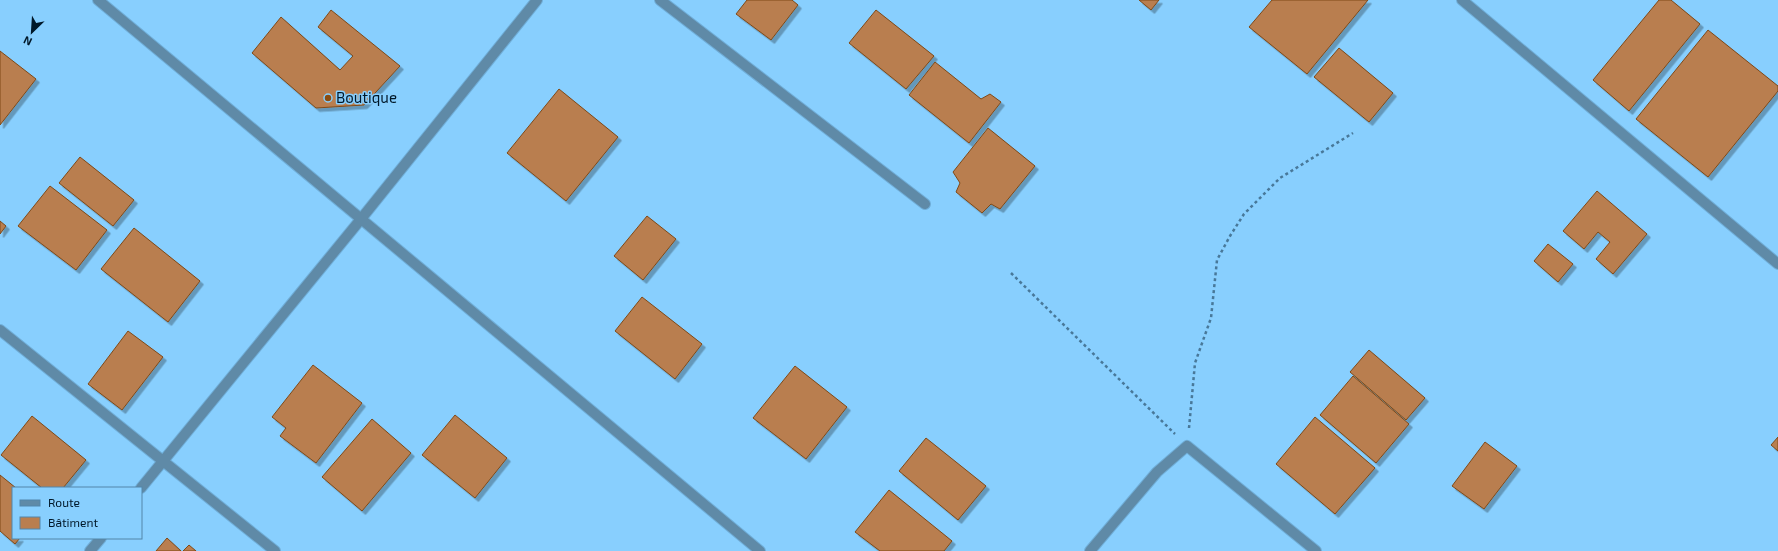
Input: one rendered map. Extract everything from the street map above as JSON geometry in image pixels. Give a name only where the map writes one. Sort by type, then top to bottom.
[{"type":"street","points":[[98,0],[760,551]]},
{"type":"street","points":[[142,487],[361,219],[537,0]]},
{"type":"street","points":[[660,0],[925,204]]},
{"type":"street","points":[[1462,0],[1778,264]]},
{"type":"street","points":[[0,330],[275,551]]},
{"type":"street","points":[[1090,551],[1157,472],[1187,446],[1316,551]]},
{"type":"street","points":[[90,551],[100,539]]},
{"type":"path","points":[[1187,446],[1195,364],[1210,318],[1217,260],[1226,242],[1244,214],[1280,178],[1353,133]]},
{"type":"path","points":[[1012,274],[1187,446]]},
{"type":"building","points":[[747,0],[792,0],[798,5],[771,40],[736,14]]},
{"type":"building","points":[[1139,0],[1159,0],[1151,10]]},
{"type":"building","points":[[1272,0],[1368,0],[1307,74],[1249,27]]},
{"type":"building","points":[[1659,0],[1671,0],[1700,24],[1629,111],[1593,80]]},
{"type":"building","points":[[331,10],[400,66],[364,105],[316,108],[252,53],[281,17],[340,70],[353,56],[318,27]]},
{"type":"building","points":[[876,10],[934,56],[906,89],[849,43]]},
{"type":"building","points":[[1708,30],[1778,86],[1778,91],[1708,177],[1636,119]]},
{"type":"building","points":[[1339,48],[1393,93],[1369,122],[1314,77]]},
{"type":"building","points":[[0,51],[36,79],[0,125]]},
{"type":"building","points":[[935,62],[981,99],[990,94],[1001,102],[969,143],[909,95]]},
{"type":"building","points":[[559,89],[618,137],[566,201],[507,153]]},
{"type":"building","points":[[988,128],[1035,166],[1000,209],[991,204],[982,213],[956,192],[960,183],[953,172]]},
{"type":"building","points":[[80,157],[134,200],[113,226],[59,183]]},
{"type":"building","points":[[50,186],[107,230],[76,270],[18,226]]},
{"type":"building","points":[[1597,191],[1647,234],[1613,274],[1596,259],[1610,242],[1598,232],[1584,249],[1563,231]]},
{"type":"building","points":[[647,216],[676,239],[643,280],[614,256]]},
{"type":"building","points":[[0,221],[6,226],[0,234]]},
{"type":"building","points":[[134,228],[200,281],[168,322],[101,269]]},
{"type":"building","points":[[1548,244],[1573,264],[1558,282],[1534,261]]},
{"type":"building","points":[[642,297],[702,344],[675,379],[615,331]]},
{"type":"building","points":[[128,331],[163,357],[122,410],[88,384]]},
{"type":"building","points":[[1369,350],[1425,398],[1406,420],[1350,372]]},
{"type":"building","points":[[313,365],[362,403],[316,463],[280,436],[286,428],[272,417]]},
{"type":"building","points":[[795,366],[847,407],[806,459],[753,418]]},
{"type":"building","points":[[1353,376],[1409,424],[1376,463],[1320,415]]},
{"type":"building","points":[[455,415],[507,458],[475,498],[422,455]]},
{"type":"building","points":[[32,416],[86,460],[64,487],[41,487],[1,455]]},
{"type":"building","points":[[1315,417],[1375,468],[1335,514],[1276,464]]},
{"type":"building","points":[[372,419],[411,453],[362,511],[322,477]]},
{"type":"building","points":[[1778,437],[1778,451],[1771,445]]},
{"type":"building","points":[[926,438],[986,486],[958,520],[899,471]]},
{"type":"building","points":[[1485,442],[1517,466],[1484,509],[1452,486]]},
{"type":"building","points":[[0,475],[15,487],[12,487],[12,539],[19,539],[15,544],[0,531]]},
{"type":"building","points":[[889,490],[952,541],[944,551],[880,551],[855,532]]},
{"type":"building","points":[[167,538],[181,551],[156,551]]},
{"type":"building","points":[[189,545],[196,551],[183,551]]},
{"type":"place","name":"Boutique","points":[[328,98]]}]
